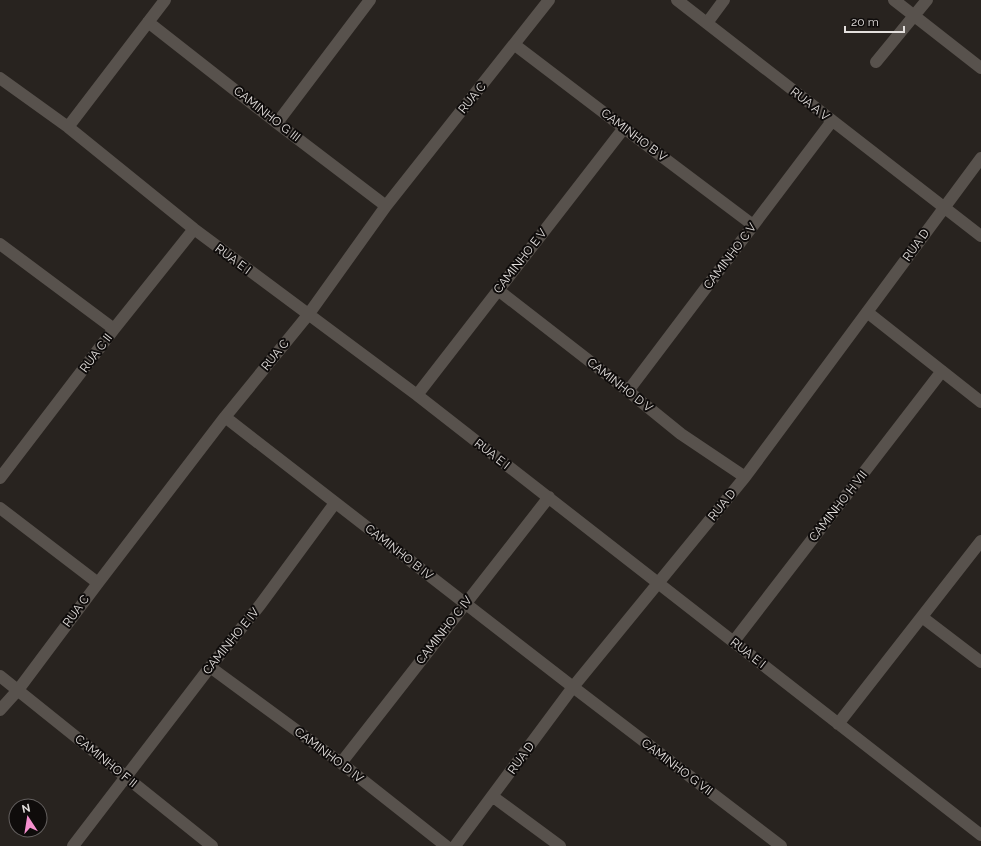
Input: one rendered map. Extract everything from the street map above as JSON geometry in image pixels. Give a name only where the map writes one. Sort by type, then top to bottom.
[{"type":"street","points":[[68,127],[165,0]]},
{"type":"street","points":[[277,123],[370,0]]},
{"type":"street","name":"RUA C","points":[[0,710],[18,690],[225,417],[308,315],[386,206],[550,0]]},
{"type":"street","name":"RUA A V","points":[[677,0],[981,236]]},
{"type":"street","points":[[707,23],[724,0]]},
{"type":"street","points":[[894,0],[981,68]]},
{"type":"street","points":[[876,62],[927,0]]},
{"type":"street","name":"CAMINHO G III","points":[[148,22],[386,206]]},
{"type":"street","name":"CAMINHO B V","points":[[515,45],[753,225]]},
{"type":"street","name":"RUA E I","points":[[0,78],[68,127],[194,229],[417,395],[981,835]]},
{"type":"street","name":"CAMINHO C V","points":[[628,391],[832,121]]},
{"type":"street","name":"CAMINHO E V","points":[[417,395],[624,128]]},
{"type":"street","name":"RUA D","points":[[455,846],[573,687],[745,477],[981,158]]},
{"type":"street","name":"RUA C II","points":[[0,478],[114,329],[194,229]]},
{"type":"street","points":[[0,244],[114,329]]},
{"type":"street","name":"CAMINHO D V","points":[[498,290],[681,434],[745,477]]},
{"type":"street","points":[[867,312],[981,402]]},
{"type":"street","name":"CAMINHO H VII","points":[[734,641],[942,371]]},
{"type":"street","name":"CAMINHO B IV","points":[[225,417],[573,687]]},
{"type":"street","name":"CAMINHO C IV","points":[[341,763],[549,497]]},
{"type":"street","name":"CAMINHO E IV","points":[[73,846],[260,604],[335,503]]},
{"type":"street","points":[[0,508],[98,583]]},
{"type":"street","points":[[838,724],[981,541]]},
{"type":"street","points":[[922,617],[981,662]]},
{"type":"street","name":"CAMINHO D IV","points":[[210,667],[341,763],[446,846]]},
{"type":"street","name":"CAMINHO F II","points":[[0,676],[212,846]]},
{"type":"street","name":"CAMINHO G VII","points":[[573,687],[781,846]]},
{"type":"street","points":[[492,796],[560,846]]}]
